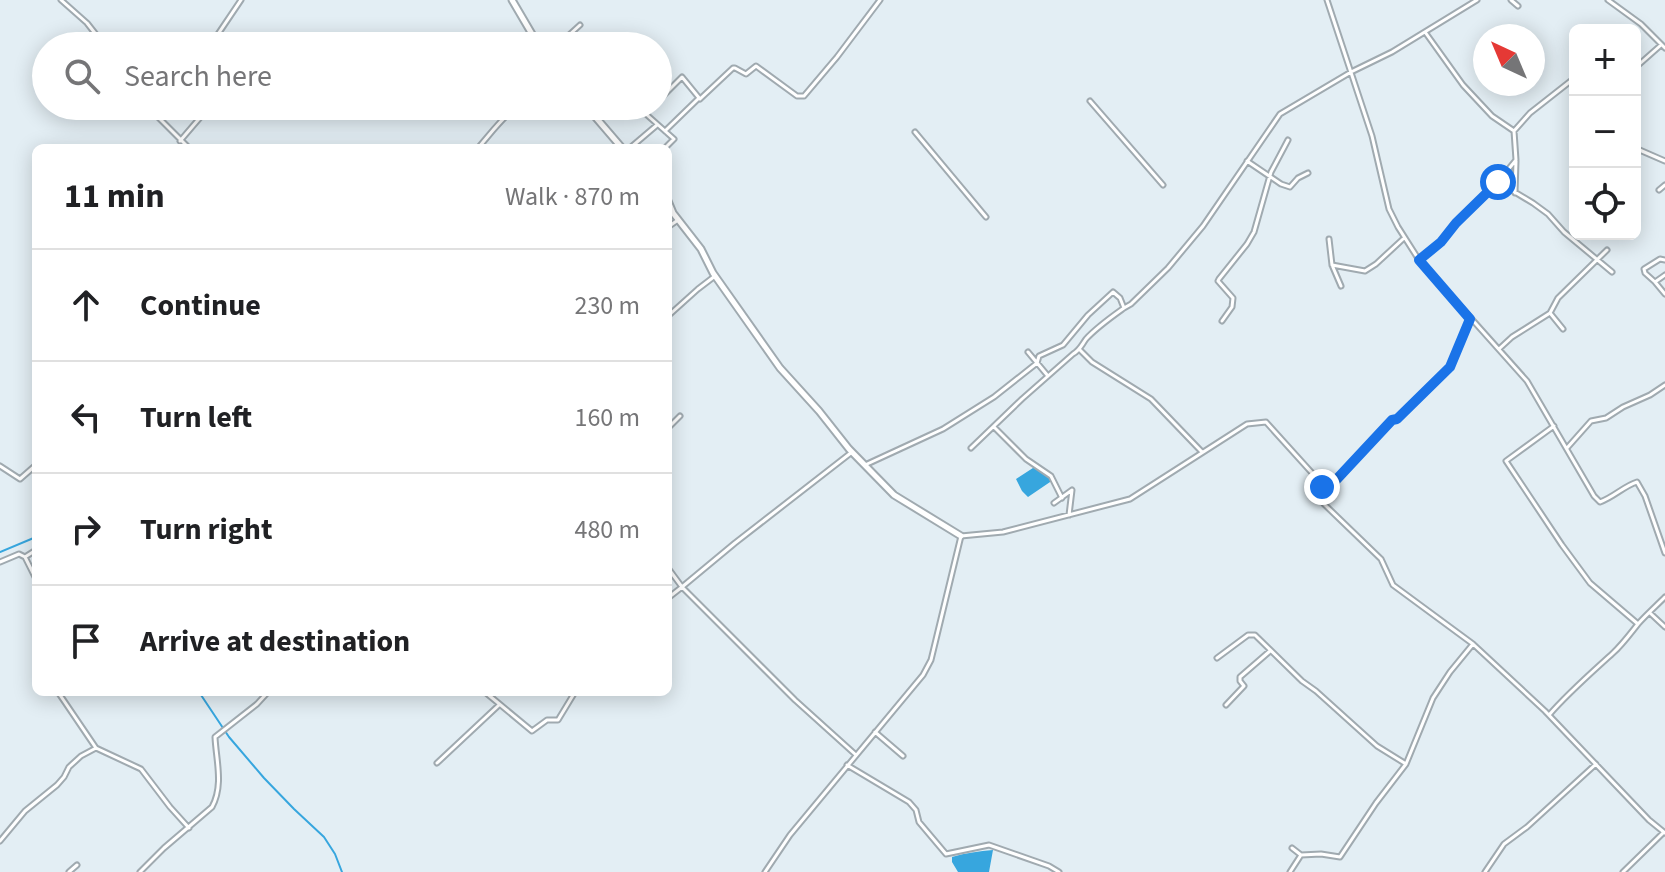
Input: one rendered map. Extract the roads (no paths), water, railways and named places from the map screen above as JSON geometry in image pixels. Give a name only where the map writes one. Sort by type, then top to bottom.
[{"type":"street","points":[[61,0],[94,32]]},
{"type":"street","points":[[219,32],[241,0]]},
{"type":"street","points":[[512,0],[531,32]]},
{"type":"street","points":[[665,131],[733,68],[746,74],[756,66],[797,96],[804,96],[880,0]]},
{"type":"street","points":[[1327,0],[1372,136],[1389,209],[1419,260],[1527,381],[1594,496],[1600,502],[1637,482],[1665,553]]},
{"type":"street","points":[[971,448],[1080,350],[1105,321],[1131,304],[1168,268],[1203,226],[1280,114],[1477,0]]},
{"type":"street","points":[[1511,0],[1518,6]]},
{"type":"street","points":[[1608,0],[1641,24],[1663,47],[1641,64]]},
{"type":"street","points":[[572,32],[580,25]]},
{"type":"street","points":[[1425,32],[1463,85],[1492,116],[1514,131]]},
{"type":"street","points":[[672,87],[682,77],[699,98]]},
{"type":"street","points":[[1515,193],[1514,131],[1530,113],[1569,82]]},
{"type":"street","points":[[1090,101],[1163,185]]},
{"type":"street","points":[[160,120],[184,144]]},
{"type":"street","points":[[180,141],[198,120]]},
{"type":"street","points":[[482,144],[501,120]]},
{"type":"street","points":[[598,120],[619,144]]},
{"type":"street","points":[[652,120],[674,139],[669,144]]},
{"type":"street","points":[[635,144],[657,125]]},
{"type":"street","points":[[915,132],[986,217]]},
{"type":"street","points":[[1222,321],[1232,307],[1233,298],[1218,281],[1254,232],[1271,172],[1288,140]]},
{"type":"street","points":[[1641,151],[1665,161]]},
{"type":"street","points":[[1419,260],[1441,242],[1516,160]]},
{"type":"street","points":[[1247,161],[1290,187],[1308,173]]},
{"type":"street","points":[[1498,182],[1548,214],[1564,232],[1612,272]]},
{"type":"street","points":[[1659,190],[1665,185]]},
{"type":"street","points":[[672,211],[780,368],[852,452],[894,495],[961,536],[1003,532],[1130,499],[1247,424],[1266,422],[1322,484],[1324,504],[1381,559],[1393,585],[1473,644],[1549,715],[1649,820],[1665,832],[1623,872]]},
{"type":"street","points":[[672,224],[678,220]]},
{"type":"street","points":[[1332,265],[1365,271],[1405,237]]},
{"type":"street","points":[[1329,239],[1332,265],[1341,286]]},
{"type":"street","points":[[1499,349],[1550,313],[1558,298],[1607,250]]},
{"type":"street","points":[[1665,260],[1660,259],[1644,269],[1665,294]]},
{"type":"street","points":[[1655,282],[1665,275]]},
{"type":"street","points":[[672,312],[715,276]]},
{"type":"street","points":[[865,465],[943,429],[994,397],[1037,363],[1039,356],[1063,345],[1088,315],[1113,292],[1124,308]]},
{"type":"street","points":[[1550,313],[1563,329]]},
{"type":"street","points":[[1322,487],[1336,480],[1392,420],[1397,419],[1446,372],[1470,319]]},
{"type":"street","points":[[1080,350],[1092,362],[1151,399],[1203,453]]},
{"type":"street","points":[[1028,352],[1048,376]]},
{"type":"street","points":[[1567,448],[1591,421],[1606,418],[1665,385]]},
{"type":"street","points":[[672,424],[680,416]]},
{"type":"street","points":[[1554,426],[1506,461],[1590,583],[1638,624]]},
{"type":"street","points":[[994,427],[1026,459],[1051,476],[1062,498]]},
{"type":"street","points":[[672,595],[852,452]]},
{"type":"street","points":[[0,466],[20,479],[32,468]]},
{"type":"street","points":[[1054,503],[1072,490],[1069,515]]},
{"type":"street","points":[[765,872],[790,835],[923,675],[931,660],[961,536]]},
{"type":"street","points":[[25,557],[32,553]]},
{"type":"street","points":[[0,562],[19,554],[25,557],[32,571]]},
{"type":"street","points":[[672,573],[795,700],[856,755]]},
{"type":"street","points":[[1549,715],[1586,675],[1615,652],[1665,597]]},
{"type":"street","points":[[1649,613],[1665,627]]},
{"type":"street","points":[[1217,658],[1248,635],[1255,635],[1368,739],[1406,764]]},
{"type":"street","points":[[1292,848],[1301,855],[1340,857],[1406,764],[1433,698],[1473,644]]},
{"type":"street","points":[[1226,705],[1244,686],[1240,677],[1270,651]]},
{"type":"street","points":[[61,696],[96,748],[141,769],[189,828]]},
{"type":"street","points":[[140,872],[212,807],[219,777],[215,737],[264,696]]},
{"type":"street","points":[[489,696],[532,731],[547,720],[558,720],[573,696]]},
{"type":"street","points":[[437,763],[499,705]]},
{"type":"street","points":[[875,732],[903,756]]},
{"type":"street","points":[[0,841],[25,811],[57,785],[69,767],[96,748]]},
{"type":"street","points":[[1485,872],[1504,844],[1596,764]]},
{"type":"street","points":[[847,765],[909,802],[916,810],[919,822],[946,854],[989,845],[1059,872]]},
{"type":"street","points":[[1290,872],[1301,855]]},
{"type":"street","points":[[69,872],[77,865]]},
{"type":"water","points":[[1036,466],[1053,480],[1028,497],[1016,479]]},
{"type":"water","points":[[993,850],[989,872],[958,872],[952,862],[952,857]]},
{"type":"waterway","points":[[0,552],[32,539]]},
{"type":"waterway","points":[[202,696],[229,737],[264,778],[324,837],[342,872]]}]
